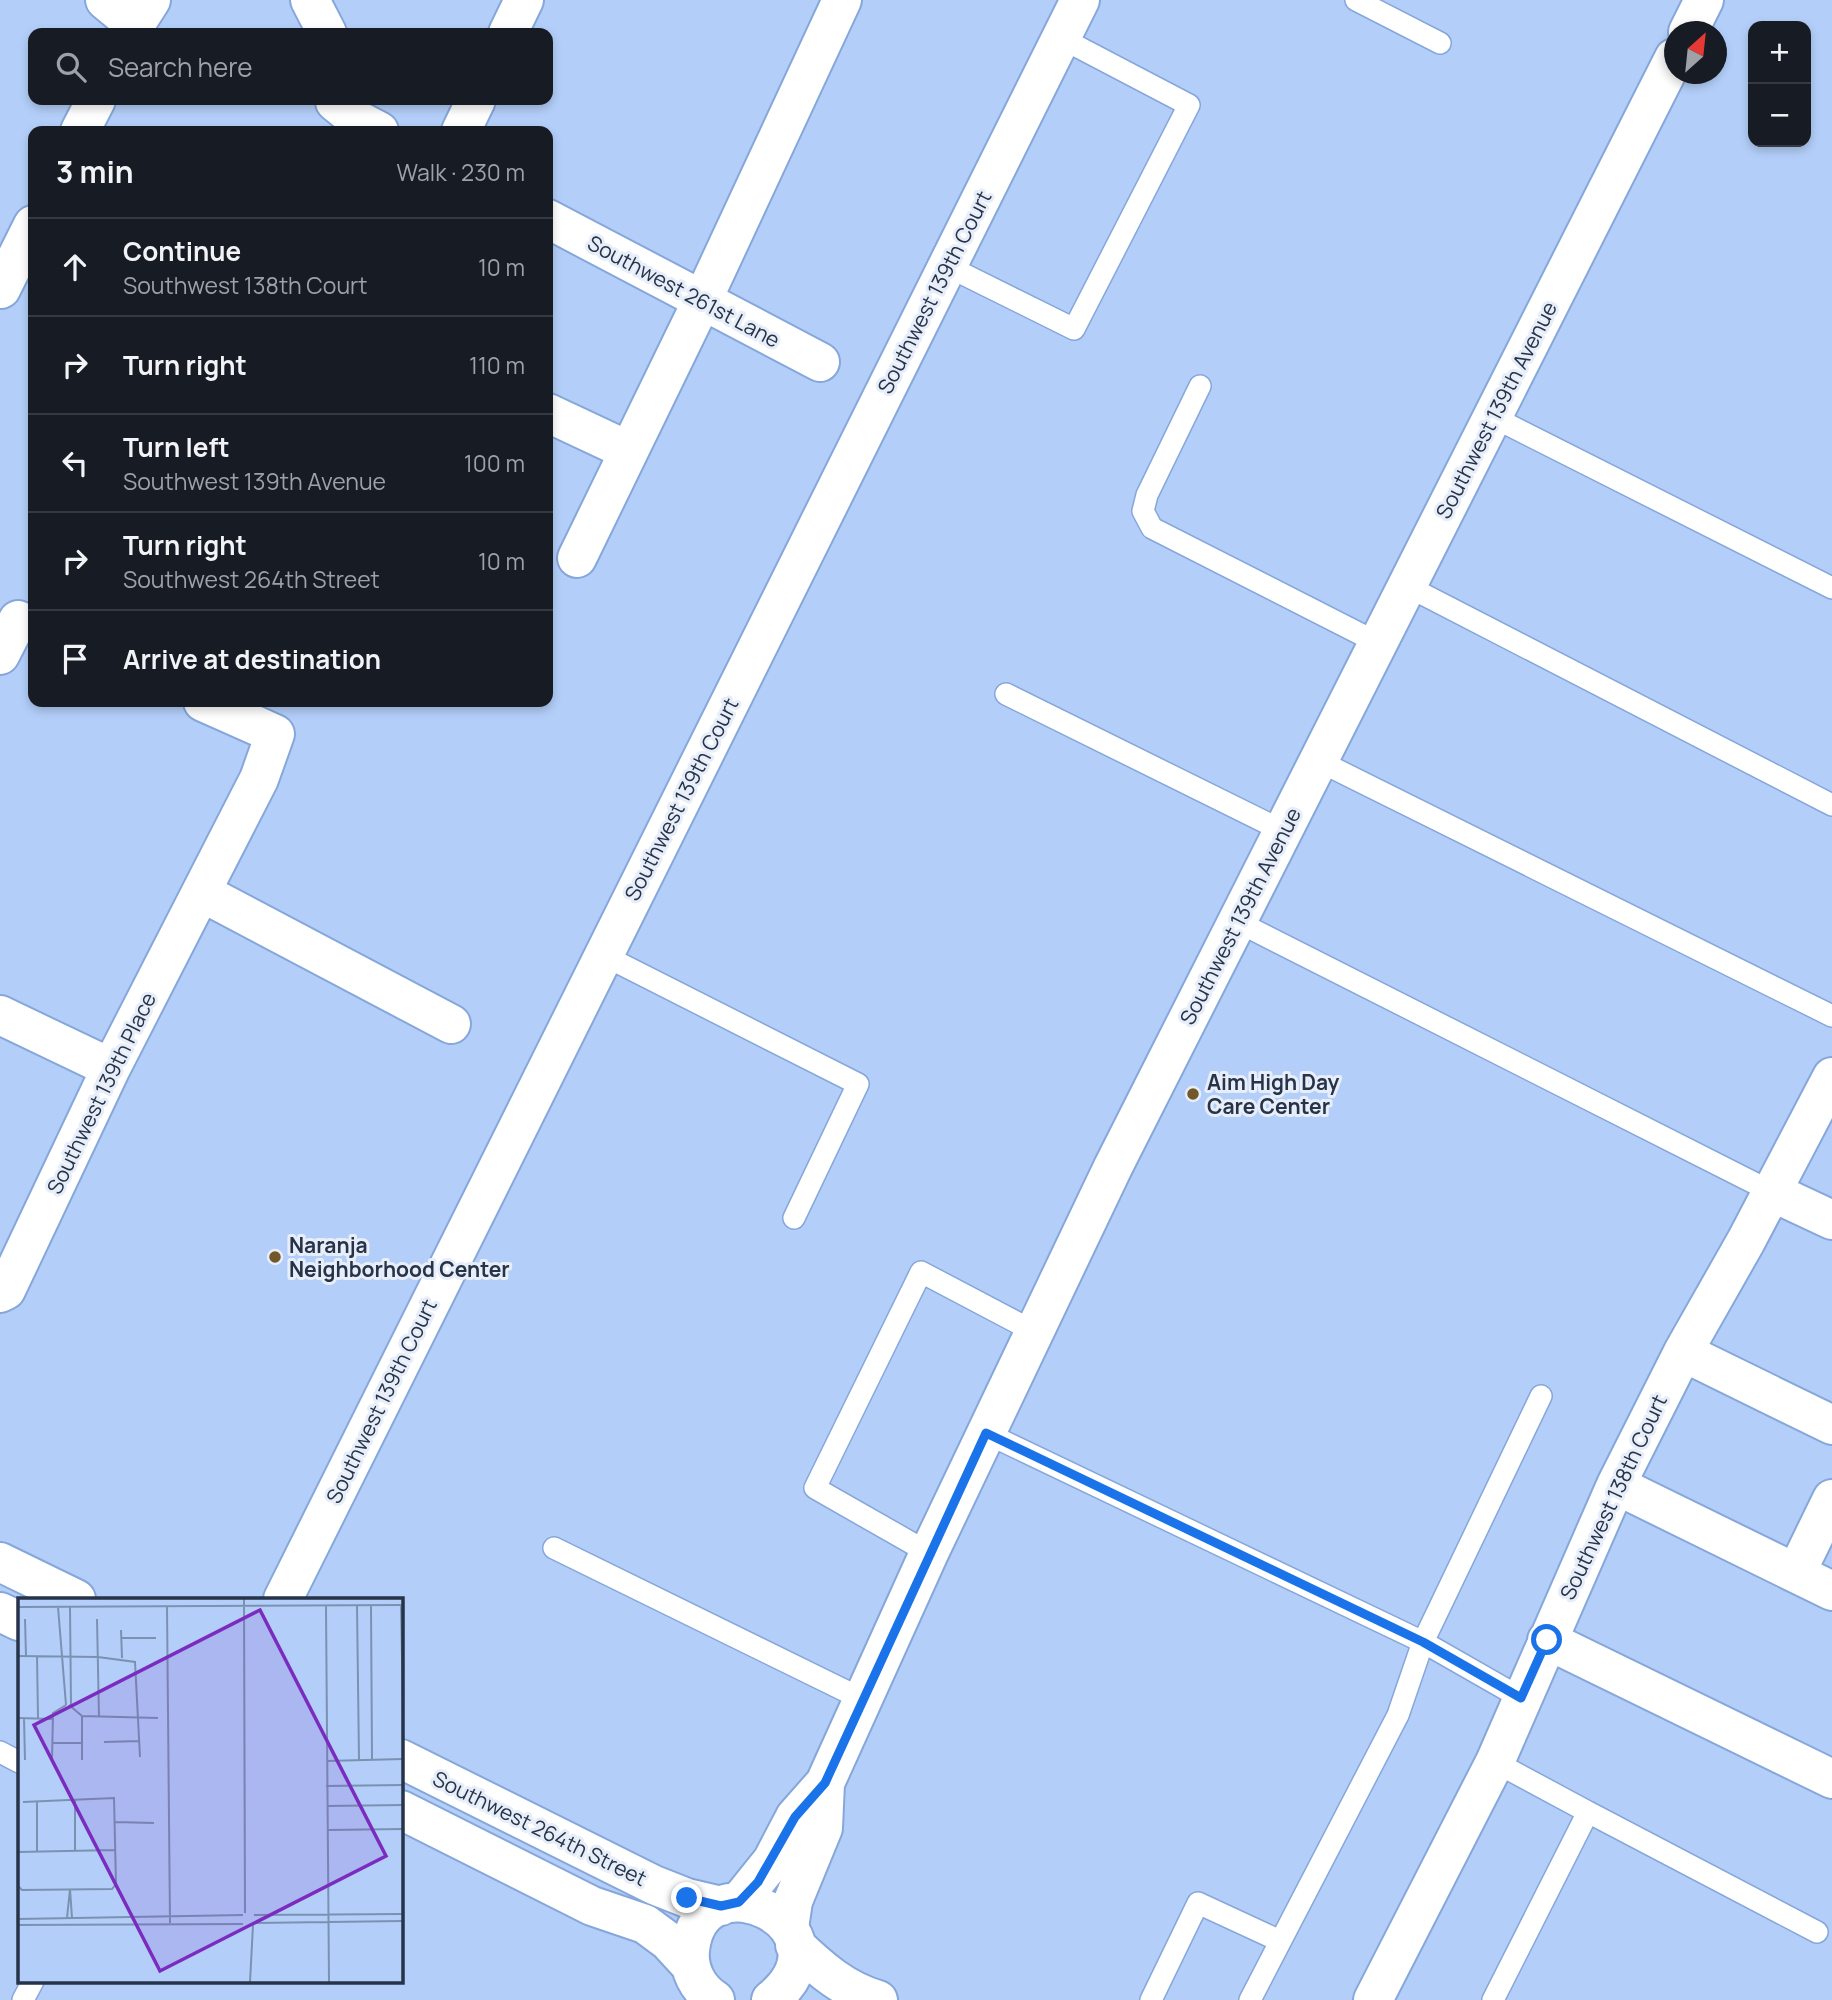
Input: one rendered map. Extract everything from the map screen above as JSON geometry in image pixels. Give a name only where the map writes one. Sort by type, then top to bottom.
[{"type":"street","points":[[105,0],[138,19]]},
{"type":"street","points":[[310,0],[324,28]]},
{"type":"street","points":[[510,28],[523,0]]},
{"type":"street","points":[[577,558],[702,300],[842,0]]},
{"type":"street","name":"Southwest 139th Court","points":[[283,1598],[1080,0]]},
{"type":"street","points":[[1694,21],[1704,0]]},
{"type":"street","name":"Southwest 139th Avenue","points":[[701,1988],[691,1944],[699,1924],[730,1904],[765,1871],[795,1817],[825,1783],[929,1553],[1114,1167],[1664,80]]},
{"type":"street","points":[[83,126],[93,105]]},
{"type":"street","points":[[463,126],[474,105]]},
{"type":"street","points":[[331,111],[369,126]]},
{"type":"street","name":"Southwest 261st Lane","points":[[553,222],[820,362]]},
{"type":"street","points":[[1,289],[28,235]]},
{"type":"street","points":[[553,415],[629,452]]},
{"type":"street","points":[[0,655],[17,619]]},
{"type":"street","name":"Southwest 139th Place","points":[[0,1293],[6,1290],[111,1068],[259,779],[275,734],[213,707]]},
{"type":"street","points":[[201,892],[451,1024]]},
{"type":"street","points":[[0,1015],[111,1068]]},
{"type":"street","name":"Southwest 138th Court","points":[[1373,2000],[1495,1762],[1616,1485],[1683,1352],[1746,1241],[1832,1077]]},
{"type":"street","points":[[1770,1191],[1832,1220]]},
{"type":"street","points":[[1683,1352],[1832,1425]]},
{"type":"street","points":[[1616,1485],[1832,1591]]},
{"type":"street","points":[[1796,1573],[1832,1499]]},
{"type":"street","points":[[0,1562],[74,1598]]},
{"type":"street","points":[[0,1612],[18,1621]]},
{"type":"street","points":[[1547,1640],[1832,1779]]},
{"type":"street","name":"Southwest 264th Street","points":[[402,1759],[654,1885],[687,1898],[768,1908],[792,1936]]},
{"type":"street","name":"Southwest 139th Avenue","points":[[771,2000],[792,1977],[796,1961],[792,1936],[793,1901],[823,1828],[825,1783]]},
{"type":"street","name":"Southwest 264th Street","points":[[402,1811],[592,1906],[645,1924],[668,1941],[701,1988]]},
{"type":"street","points":[[792,1936],[827,1975],[850,1990],[878,2000]]},
{"type":"lane","points":[[1356,0],[1440,43]]},
{"type":"lane","points":[[947,266],[1074,329],[1189,105],[1061,38]]},
{"type":"lane","points":[[1200,386],[1147,495],[1143,512],[1152,528],[1378,643]]},
{"type":"lane","points":[[1493,417],[1832,588]]},
{"type":"lane","points":[[1407,586],[1832,805]]},
{"type":"lane","points":[[1006,694],[1283,831]]},
{"type":"lane","points":[[1319,761],[1832,1016]]},
{"type":"lane","points":[[1238,922],[1770,1191]]},
{"type":"lane","points":[[603,955],[859,1084],[794,1218]]},
{"type":"lane","points":[[929,1553],[815,1488],[921,1272],[1035,1332]]},
{"type":"lane","points":[[1250,2000],[1398,1715],[1423,1642],[1541,1396]]},
{"type":"lane","points":[[986,1433],[1423,1642],[1521,1698]]},
{"type":"lane","points":[[554,1548],[862,1699]]},
{"type":"lane","points":[[0,1752],[18,1761]]},
{"type":"lane","points":[[1495,1762],[1817,1932]]},
{"type":"lane","points":[[1493,2000],[1588,1812]]},
{"type":"lane","points":[[1151,2000],[1198,1903],[1280,1941]]},
{"type":"lane","points":[[23,2000],[32,1982]]},
{"type":"place","name":"Aim High Day Care Center","points":[[1193,1094]]},
{"type":"place","name":"Naranja Neighborhood Center","points":[[275,1257]]},
{"type":"route","points":[[687,1898],[721,1906],[739,1902],[758,1882],[795,1817],[825,1783],[986,1433],[1423,1642],[1521,1698],[1547,1640]]}]
